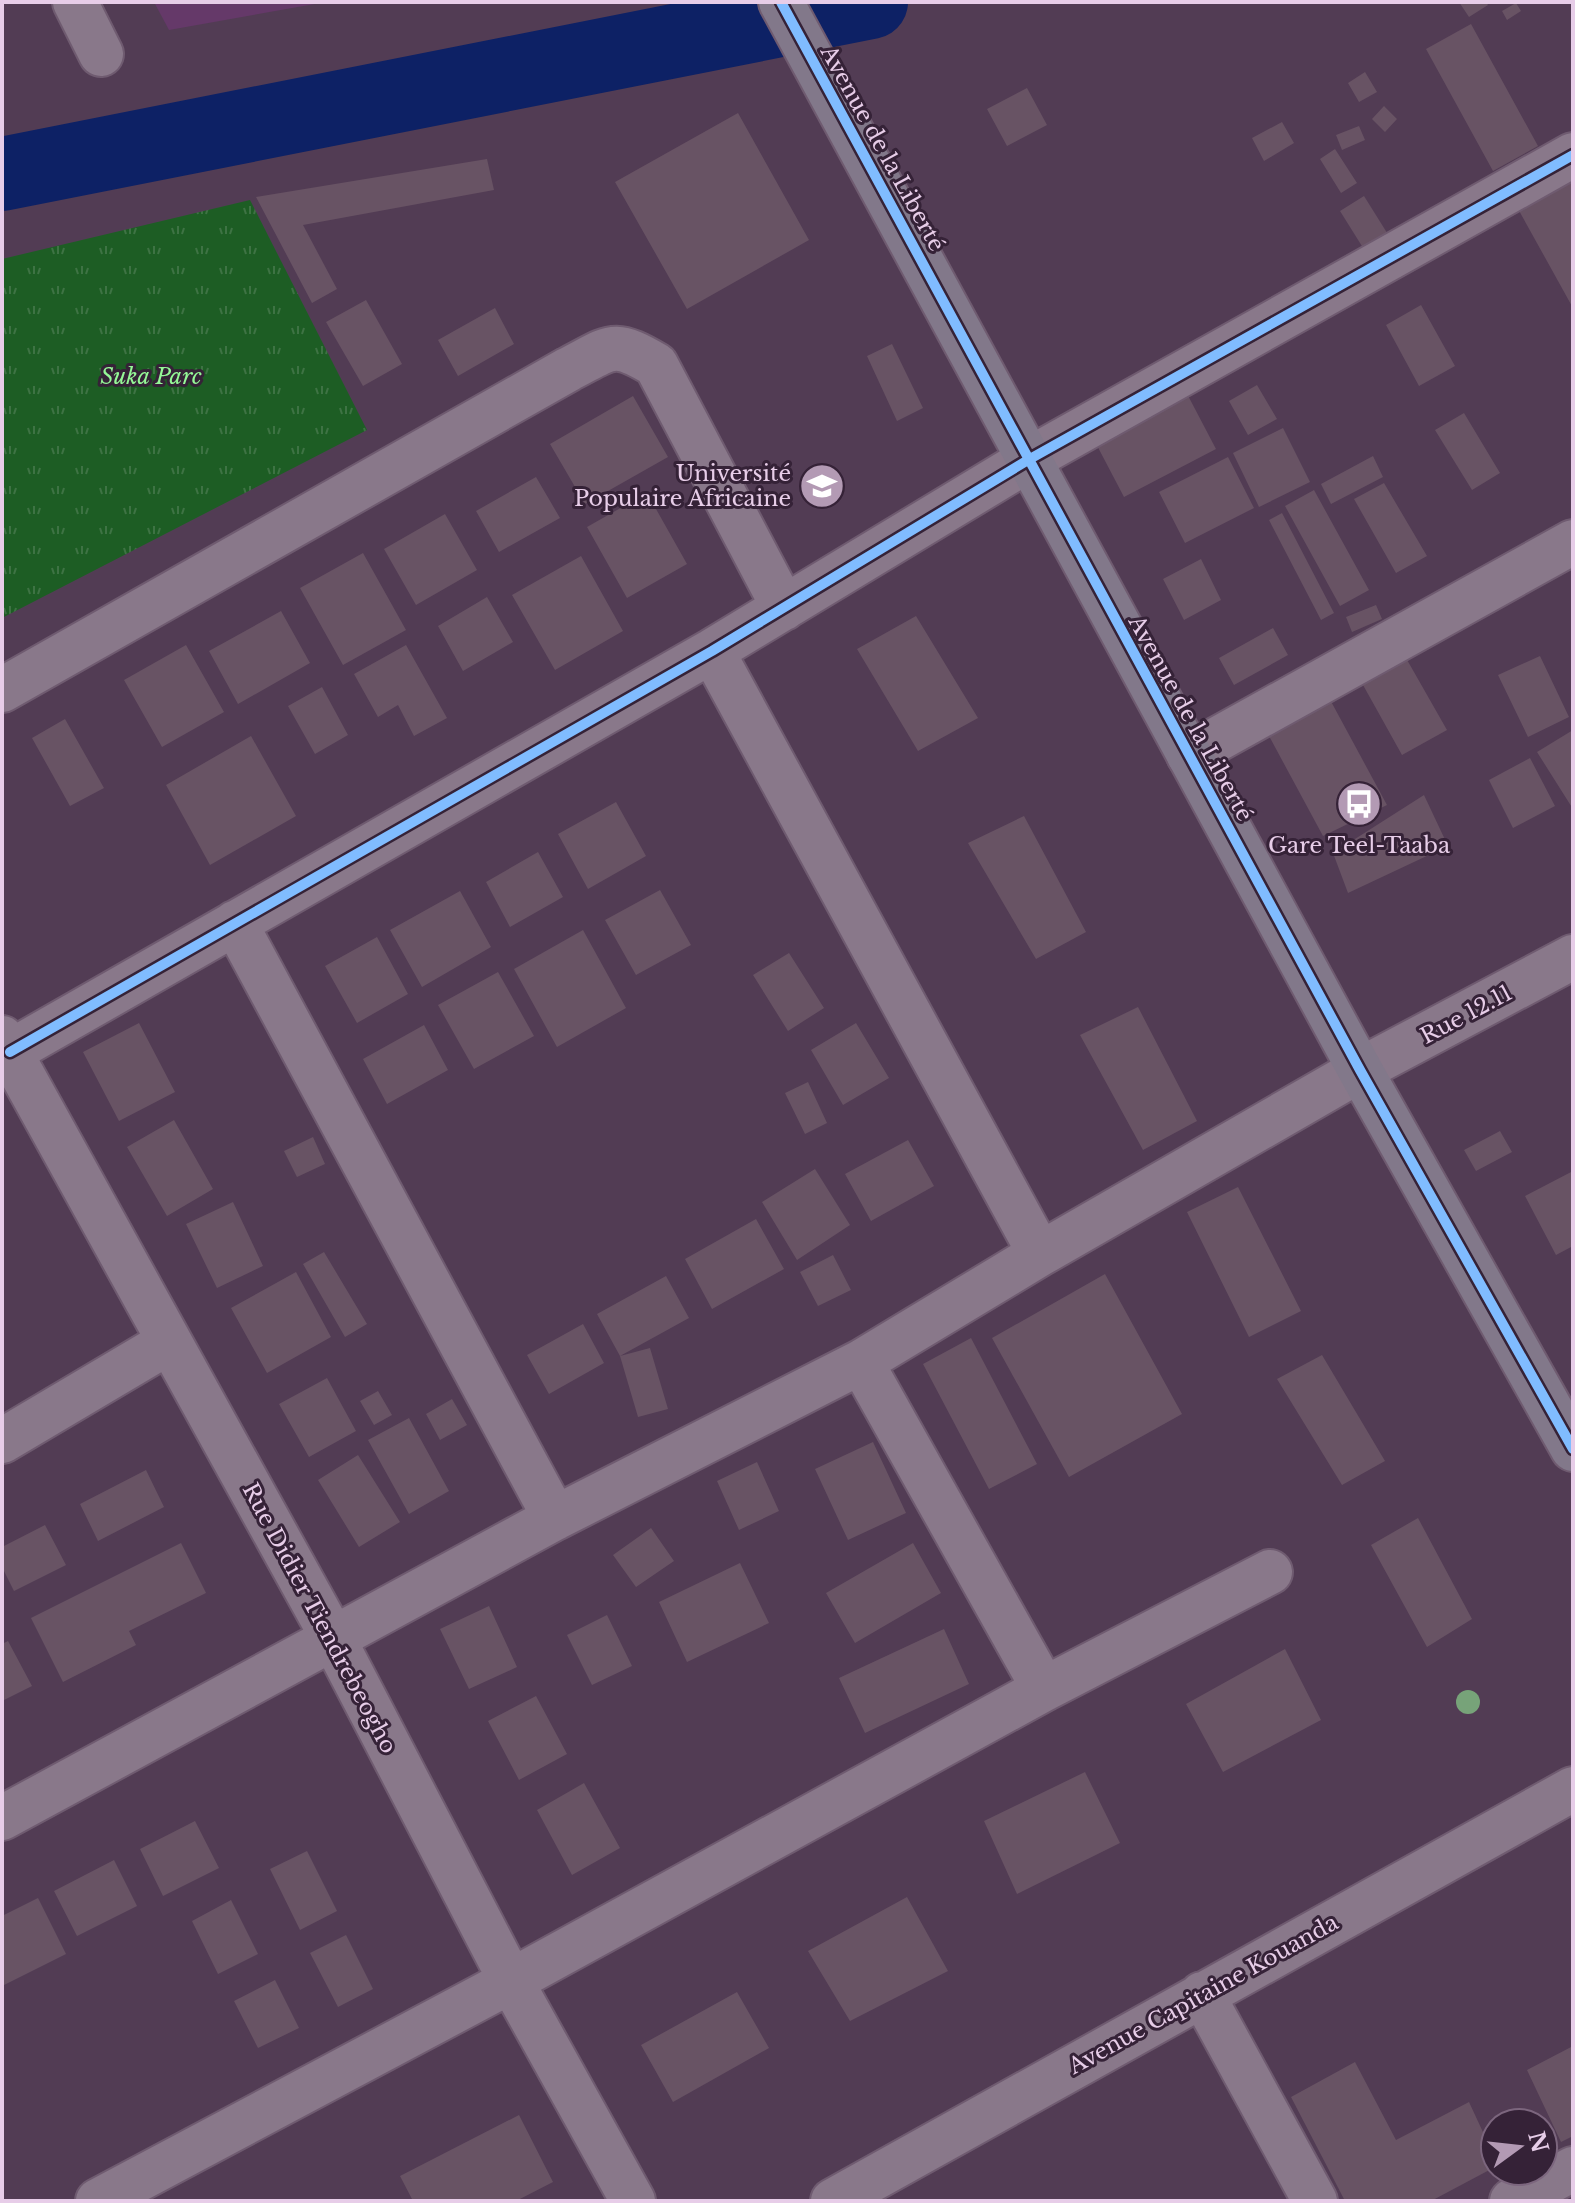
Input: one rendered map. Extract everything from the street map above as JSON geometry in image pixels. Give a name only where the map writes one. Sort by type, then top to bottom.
[{"type":"main road","name":"Avenue de la Liberté","points":[[781,2],[1360,1070],[1573,1449]]},
{"type":"street","points":[[75,2],[101,54]]},
{"type":"street","points":[[6,1045],[235,923],[712,651],[1028,460],[1573,155]]},
{"type":"street","points":[[2,690],[611,347],[631,350],[656,365],[784,608]]},
{"type":"street","points":[[1189,755],[1573,542]]},
{"type":"street","points":[[712,651],[1040,1254]]},
{"type":"street","points":[[235,923],[555,1518]]},
{"type":"street","name":"Rue 12.11","points":[[2,1818],[555,1518],[861,1362],[1040,1254],[1360,1070],[1573,957]]},
{"type":"street","name":"Rue Didier Tiendrebeogho","points":[[6,1045],[333,1638],[511,1981],[633,2201]]},
{"type":"street","points":[[2,1441],[169,1342]]},
{"type":"street","points":[[861,1362],[1044,1689]]},
{"type":"street","points":[[98,2201],[511,1981],[1044,1689],[1270,1572]]},
{"type":"street","name":"Avenue Capitaine Kouanda","points":[[833,2201],[1202,1994],[1570,1797]]},
{"type":"street","points":[[1202,1994],[1315,2201]]},
{"type":"street","points":[[1512,2201],[1573,2169]]},
{"type":"shaded area","points":[[154,2],[326,2],[169,30]]},
{"type":"green space","name":"Suka Parc","points":[[250,200],[367,430],[2,618],[2,259]]},
{"type":"building","points":[[1459,2],[1486,2],[1488,5],[1469,17]]},
{"type":"building","points":[[1516,3],[1521,11],[1507,20],[1502,11]]},
{"type":"building","points":[[1471,24],[1538,146],[1493,171],[1426,49]]},
{"type":"building","points":[[1365,72],[1377,92],[1359,102],[1348,83]]},
{"type":"building","points":[[1027,88],[1047,125],[1007,146],[987,109]]},
{"type":"building","points":[[1384,106],[1397,119],[1385,132],[1372,119]]},
{"type":"building","points":[[738,113],[809,240],[687,309],[615,182]]},
{"type":"building","points":[[1282,122],[1294,143],[1264,161],[1252,138]]},
{"type":"building","points":[[1359,126],[1365,140],[1342,150],[1336,135]]},
{"type":"building","points":[[1335,149],[1357,183],[1341,193],[1320,159]]},
{"type":"building","points":[[487,159],[494,190],[303,225],[337,289],[312,303],[256,197]]},
{"type":"building","points":[[1573,164],[1573,308],[1512,198]]},
{"type":"building","points":[[1364,196],[1389,236],[1365,251],[1340,211]]},
{"type":"building","points":[[366,300],[402,364],[363,386],[326,322]]},
{"type":"building","points":[[1421,305],[1455,366],[1419,386],[1386,325]]},
{"type":"building","points":[[495,308],[514,344],[458,376],[438,340]]},
{"type":"building","points":[[892,344],[923,408],[897,421],[867,356]]},
{"type":"building","points":[[1257,385],[1277,419],[1248,435],[1229,401]]},
{"type":"building","points":[[1184,388],[1216,449],[1124,497],[1092,436]]},
{"type":"building","points":[[633,396],[668,457],[585,504],[550,444]]},
{"type":"building","points":[[1464,413],[1500,473],[1472,490],[1435,430]]},
{"type":"building","points":[[1283,428],[1310,482],[1259,507],[1233,453]]},
{"type":"building","points":[[1373,456],[1383,477],[1331,504],[1321,484]]},
{"type":"building","points":[[1228,457],[1254,508],[1185,543],[1159,492]]},
{"type":"building","points":[[536,477],[560,518],[499,552],[476,511]]},
{"type":"building","points":[[1384,483],[1427,556],[1396,573],[1354,499]]},
{"type":"building","points":[[1314,490],[1369,590],[1340,606],[1285,506]]},
{"type":"building","points":[[647,493],[687,564],[627,598],[587,527]]},
{"type":"building","points":[[1282,513],[1334,613],[1321,620],[1269,520]]},
{"type":"building","points":[[445,514],[477,570],[416,605],[384,549]]},
{"type":"building","points":[[363,553],[406,630],[343,665],[300,588]]},
{"type":"building","points":[[581,556],[623,631],[555,670],[512,595]]},
{"type":"building","points":[[1201,559],[1221,600],[1184,620],[1163,579]]},
{"type":"building","points":[[487,597],[513,642],[463,671],[438,626]]},
{"type":"building","points":[[1376,605],[1382,619],[1352,632],[1346,617]]},
{"type":"building","points":[[281,611],[310,663],[238,704],[209,651]]},
{"type":"building","points":[[916,616],[978,718],[918,751],[857,649]]},
{"type":"building","points":[[1273,628],[1288,655],[1234,685],[1219,658]]},
{"type":"building","points":[[186,645],[224,712],[162,747],[124,680]]},
{"type":"building","points":[[406,645],[447,718],[414,736],[398,705],[378,717],[354,674]]},
{"type":"building","points":[[1402,651],[1447,730],[1402,755],[1358,676]]},
{"type":"building","points":[[1540,656],[1569,717],[1528,737],[1498,675]]},
{"type":"building","points":[[322,687],[348,735],[315,754],[288,706]]},
{"type":"building","points":[[1327,694],[1387,805],[1323,836],[1269,736]]},
{"type":"building","points":[[65,719],[104,788],[70,806],[32,738]]},
{"type":"building","points":[[1573,730],[1573,809],[1537,752]]},
{"type":"building","points":[[251,736],[296,816],[210,865],[166,785]]},
{"type":"building","points":[[1530,758],[1555,806],[1513,828],[1489,780]]},
{"type":"building","points":[[1424,795],[1448,846],[1348,893],[1333,853]]},
{"type":"building","points":[[616,802],[646,856],[588,889],[558,834]]},
{"type":"building","points":[[1024,816],[1086,932],[1036,959],[968,843]]},
{"type":"building","points":[[538,852],[563,897],[510,927],[486,882]]},
{"type":"building","points":[[660,890],[691,945],[636,975],[605,920]]},
{"type":"building","points":[[460,891],[491,947],[422,987],[390,930]]},
{"type":"building","points":[[583,930],[626,1008],[557,1047],[514,969]]},
{"type":"building","points":[[377,937],[408,994],[357,1023],[325,966]]},
{"type":"building","points":[[789,953],[824,1008],[788,1031],[753,975]]},
{"type":"building","points":[[498,972],[534,1036],[474,1069],[438,1005]]},
{"type":"building","points":[[1138,1007],[1197,1121],[1143,1150],[1080,1035]]},
{"type":"building","points":[[139,1023],[175,1092],[119,1121],[83,1052]]},
{"type":"building","points":[[856,1023],[889,1078],[843,1105],[811,1050]]},
{"type":"building","points":[[424,1025],[448,1070],[387,1104],[363,1059]]},
{"type":"building","points":[[808,1082],[827,1123],[805,1134],[785,1093]]},
{"type":"building","points":[[174,1120],[213,1189],[167,1216],[127,1147]]},
{"type":"building","points":[[1500,1131],[1512,1152],[1476,1171],[1464,1150]]},
{"type":"building","points":[[313,1137],[325,1164],[297,1177],[284,1151]]},
{"type":"building","points":[[908,1140],[934,1186],[871,1221],[845,1174]]},
{"type":"building","points":[[815,1169],[850,1225],[797,1260],[762,1202]]},
{"type":"building","points":[[1573,1171],[1573,1246],[1556,1255],[1525,1196]]},
{"type":"building","points":[[1238,1187],[1301,1311],[1249,1337],[1187,1212]]},
{"type":"building","points":[[233,1202],[263,1266],[217,1288],[186,1224]]},
{"type":"building","points":[[756,1219],[784,1269],[712,1309],[685,1259]]},
{"type":"building","points":[[324,1252],[367,1324],[345,1337],[303,1264]]},
{"type":"building","points":[[833,1255],[851,1290],[818,1306],[800,1272]]},
{"type":"building","points":[[296,1272],[331,1337],[267,1373],[231,1308]]},
{"type":"building","points":[[1105,1274],[1182,1414],[1069,1477],[992,1338]]},
{"type":"building","points":[[666,1276],[689,1318],[620,1356],[597,1314]]},
{"type":"building","points":[[583,1324],[604,1363],[549,1394],[527,1355]]},
{"type":"building","points":[[971,1338],[1037,1464],[989,1489],[923,1364]]},
{"type":"building","points":[[650,1348],[668,1409],[638,1417],[620,1356]]},
{"type":"building","points":[[1322,1355],[1385,1461],[1342,1485],[1277,1379]]},
{"type":"building","points":[[327,1378],[356,1431],[309,1457],[279,1404]]},
{"type":"building","points":[[378,1391],[392,1415],[374,1425],[360,1401]]},
{"type":"building","points":[[452,1399],[467,1425],[440,1440],[426,1414]]},
{"type":"building","points":[[409,1418],[449,1491],[409,1514],[368,1440]]},
{"type":"building","points":[[873,1442],[906,1513],[848,1540],[815,1469]]},
{"type":"building","points":[[358,1455],[400,1522],[359,1547],[318,1480]]},
{"type":"building","points":[[757,1462],[779,1511],[739,1530],[717,1481]]},
{"type":"building","points":[[146,1470],[164,1507],[98,1541],[80,1504]]},
{"type":"building","points":[[1418,1518],[1472,1619],[1427,1647],[1371,1545]]},
{"type":"building","points":[[45,1525],[66,1565],[14,1591],[2,1567],[2,1547]]},
{"type":"building","points":[[651,1528],[674,1561],[636,1587],[613,1555]]},
{"type":"building","points":[[181,1543],[206,1593],[129,1631],[136,1645],[63,1682],[31,1618]]},
{"type":"building","points":[[913,1543],[941,1593],[855,1643],[826,1593]]},
{"type":"building","points":[[740,1563],[769,1623],[687,1662],[659,1602]]},
{"type":"building","points":[[489,1606],[517,1667],[469,1689],[440,1629]]},
{"type":"building","points":[[607,1615],[632,1666],[592,1685],[567,1635]]},
{"type":"building","points":[[944,1629],[969,1684],[865,1733],[839,1678]]},
{"type":"building","points":[[8,1641],[32,1686],[2,1701],[2,1644]]},
{"type":"building","points":[[1285,1649],[1321,1720],[1223,1772],[1186,1704]]},
{"type":"building","points":[[536,1696],[567,1754],[519,1780],[488,1721]]},
{"type":"building","points":[[1085,1772],[1120,1843],[1017,1894],[984,1821]]},
{"type":"building","points":[[584,1783],[620,1848],[572,1875],[537,1810]]},
{"type":"building","points":[[195,1821],[219,1868],[163,1896],[140,1849]]},
{"type":"building","points":[[307,1851],[337,1911],[300,1930],[270,1869]]},
{"type":"building","points":[[114,1860],[137,1906],[77,1936],[54,1891]]},
{"type":"building","points":[[907,1897],[948,1971],[850,2021],[808,1951]]},
{"type":"building","points":[[38,1898],[66,1954],[2,1986],[2,1916]]},
{"type":"building","points":[[231,1900],[258,1954],[218,1974],[192,1921]]},
{"type":"building","points":[[346,1935],[373,1989],[338,2007],[310,1953]]},
{"type":"building","points":[[275,1980],[299,2028],[258,2048],[234,2001]]},
{"type":"building","points":[[737,1992],[769,2048],[673,2102],[641,2045]]},
{"type":"building","points":[[1573,2046],[1573,2136],[1561,2142],[1559,2107],[1544,2107],[1527,2070]]},
{"type":"building","points":[[1355,2062],[1396,2140],[1469,2102],[1479,2124],[1479,2176],[1431,2201],[1345,2201],[1291,2097]]},
{"type":"building","points":[[519,2115],[553,2182],[516,2201],[413,2201],[400,2176]]},
{"type":"waterway","points":[[2,174],[871,2]]},
{"type":"cycle path","points":[[781,2],[1360,1070],[1573,1449]]},
{"type":"cycle path","points":[[10,1052],[712,651],[1028,460],[1573,155]]},
{"type":"place","name":"Université Populaire Africaine","points":[[822,486]]},
{"type":"place","name":"Gare Teel-Taaba","points":[[1359,804]]}]
